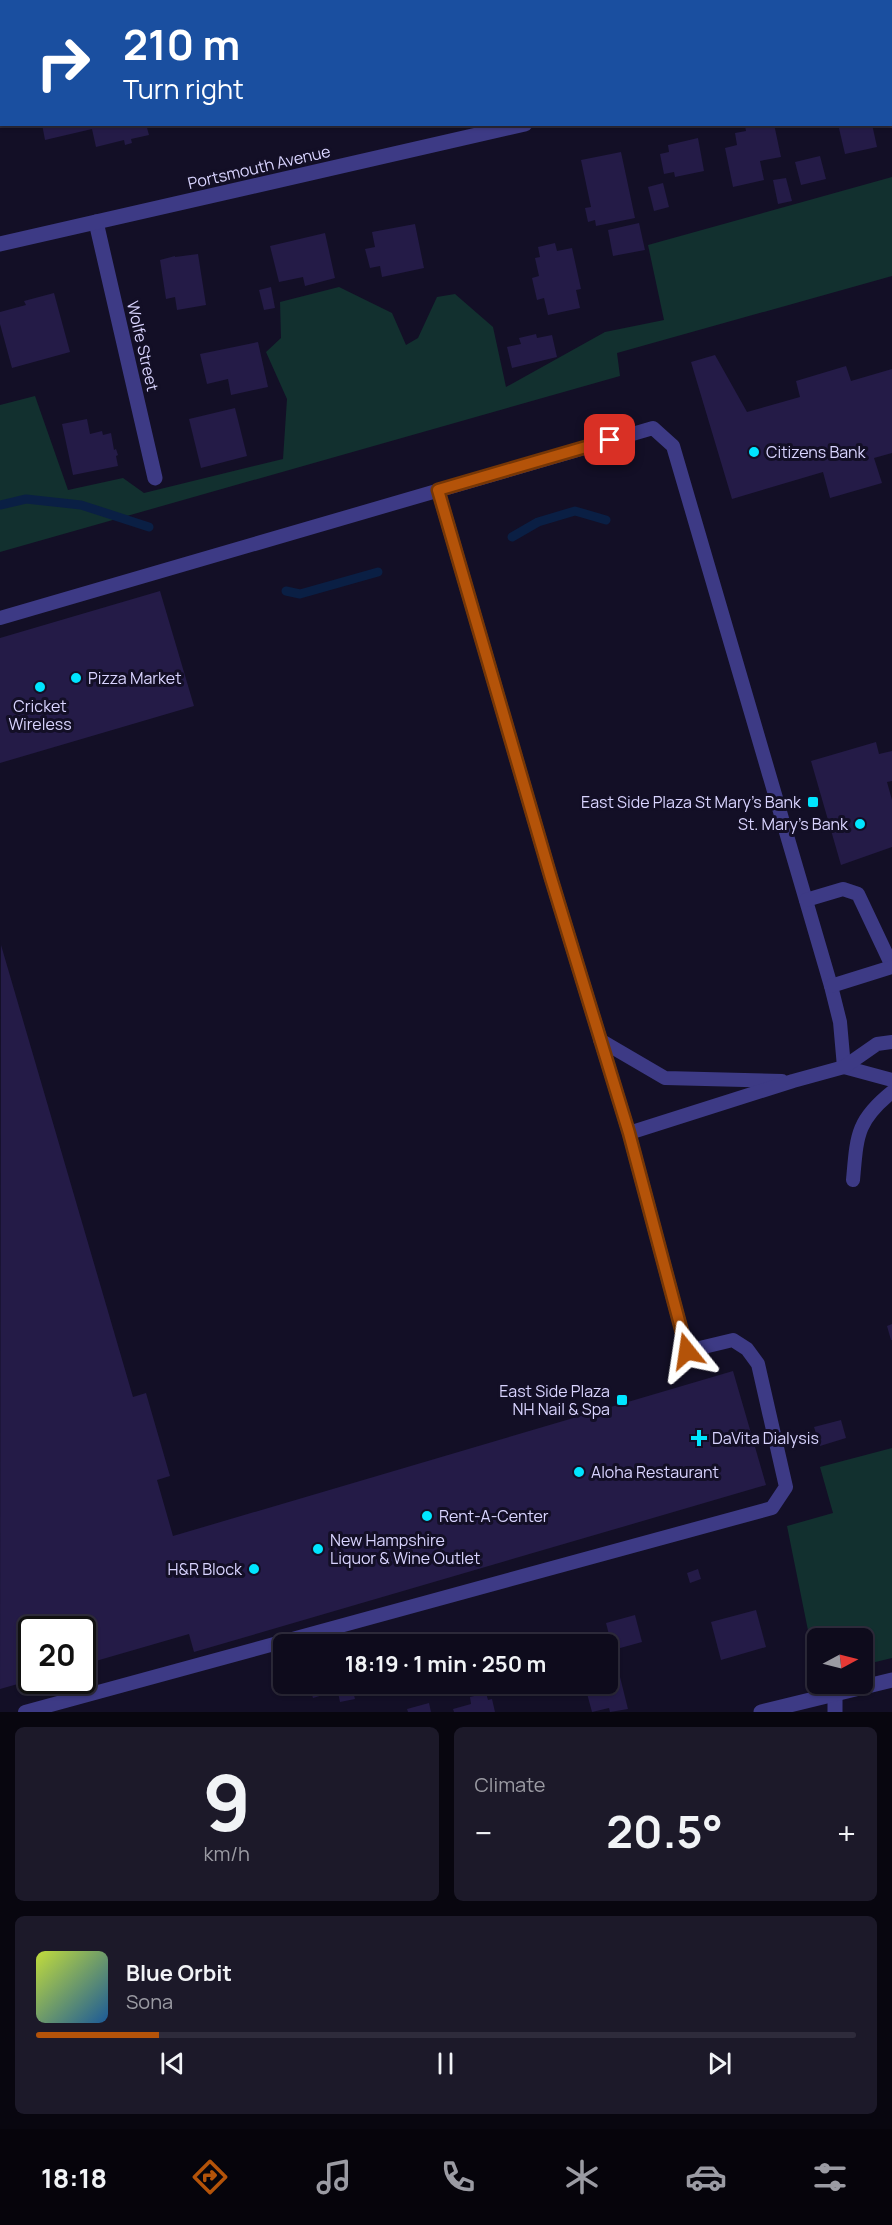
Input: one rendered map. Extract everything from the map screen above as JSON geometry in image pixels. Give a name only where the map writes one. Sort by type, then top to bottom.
[{"type":"street","name":"Portsmouth Avenue","points":[[0,244],[516,126]]},
{"type":"street","name":"Wolfe Street","points":[[96,222],[155,478]]},
{"type":"street","points":[[873,1684],[892,1680]]},
{"type":"street","points":[[761,1712],[831,1694]]},
{"type":"street","points":[[835,1694],[835,1712]]},
{"type":"lane","points":[[0,618],[653,428],[673,446],[831,986],[840,1022],[844,1067]]},
{"type":"lane","points":[[25,1712],[772,1508],[786,1487],[758,1364],[747,1349],[733,1340],[687,1351],[629,1133],[438,490]]},
{"type":"lane","points":[[806,900],[843,889],[858,894],[892,966],[831,986]]},
{"type":"lane","points":[[600,1040],[665,1078],[793,1081]]},
{"type":"lane","points":[[629,1133],[844,1067],[878,1044],[892,1042]]},
{"type":"lane","points":[[844,1067],[892,1080]]},
{"type":"lane","points":[[853,1180],[857,1139],[863,1120],[892,1092]]},
{"type":"green space","points":[[892,177],[892,276],[617,353],[620,376],[0,552],[0,405],[35,396],[68,490],[123,478],[144,493],[283,459],[287,399],[266,352],[281,338],[280,302],[339,287],[392,313],[406,345],[418,338],[437,297],[455,294],[493,327],[506,387],[605,332],[664,320],[648,245]]},
{"type":"green space","points":[[892,1448],[892,1658],[873,1663],[873,1628],[808,1628],[787,1526],[833,1513],[820,1467]]},
{"type":"building","points":[[42,126],[147,126],[149,135],[131,139],[132,143],[125,145],[124,140],[96,147],[92,129],[45,140]]},
{"type":"building","points":[[745,126],[774,126],[781,157],[760,161],[764,180],[733,187],[725,148],[737,145],[735,133],[746,131]]},
{"type":"building","points":[[838,126],[872,126],[877,147],[845,154]]},
{"type":"building","points":[[698,138],[704,171],[675,177],[674,172],[664,174],[660,154],[669,152],[668,145]]},
{"type":"building","points":[[621,152],[635,218],[596,226],[595,220],[588,222],[585,208],[591,207],[581,160]]},
{"type":"building","points":[[820,156],[826,179],[801,185],[795,162]]},
{"type":"building","points":[[786,178],[792,201],[778,204],[773,180]]},
{"type":"building","points":[[663,183],[669,207],[654,211],[648,187]]},
{"type":"building","points":[[639,223],[645,250],[613,256],[608,230]]},
{"type":"building","points":[[415,224],[424,268],[382,277],[380,266],[370,268],[365,249],[375,247],[372,232]]},
{"type":"building","points":[[325,233],[335,278],[305,286],[303,277],[279,282],[270,246]]},
{"type":"building","points":[[555,243],[557,251],[572,248],[581,289],[576,290],[580,308],[548,315],[544,298],[537,300],[532,278],[539,276],[535,258],[540,257],[538,247]]},
{"type":"building","points":[[198,254],[206,305],[177,310],[175,297],[166,299],[160,260]]},
{"type":"building","points":[[271,287],[275,308],[264,310],[259,290]]},
{"type":"building","points":[[54,293],[70,352],[12,368],[0,324],[0,312],[26,305],[24,301]]},
{"type":"building","points":[[536,334],[537,338],[552,335],[557,357],[512,368],[507,347],[521,344],[519,338]]},
{"type":"building","points":[[258,342],[268,387],[231,395],[228,379],[207,384],[200,354]]},
{"type":"building","points":[[715,355],[747,412],[800,397],[796,381],[846,366],[851,381],[892,369],[892,453],[874,458],[882,483],[830,498],[823,472],[732,499],[691,362]]},
{"type":"building","points":[[235,408],[247,456],[201,468],[189,419]]},
{"type":"building","points":[[87,419],[90,434],[102,431],[103,435],[111,433],[114,450],[116,449],[118,455],[116,456],[118,466],[73,475],[62,424]]},
{"type":"building","points":[[160,591],[194,706],[0,763],[0,638]]},
{"type":"building","name":"St. Mary's Bank","points":[[876,742],[879,754],[892,751],[892,781],[887,782],[892,800],[892,847],[841,865],[811,761]]},
{"type":"building","points":[[1,937],[1,945],[133,1397],[146,1393],[170,1476],[157,1480],[173,1536],[733,1371],[766,1485],[194,1652],[189,1634],[96,1661],[96,1616],[18,1616],[18,1684],[0,1689]]},
{"type":"building","points":[[892,1324],[892,1340],[891,1340],[887,1326]]},
{"type":"building","points":[[841,1420],[846,1438],[820,1446],[814,1427]]},
{"type":"building","points":[[698,1569],[701,1579],[690,1583],[687,1573]]},
{"type":"building","points":[[756,1610],[766,1647],[721,1660],[711,1622]]},
{"type":"building","points":[[635,1615],[642,1642],[618,1649],[618,1634],[609,1634],[606,1623]]},
{"type":"building","points":[[618,1669],[628,1709],[610,1712],[609,1708],[592,1712],[587,1694],[618,1694]]},
{"type":"building","points":[[312,1694],[326,1694],[313,1698]]},
{"type":"building","points":[[338,1694],[354,1694],[355,1699],[340,1702]]},
{"type":"building","points":[[486,1694],[488,1700],[492,1699],[495,1712],[454,1712],[453,1709],[471,1704],[470,1697]]},
{"type":"building","points":[[429,1703],[431,1712],[408,1712],[407,1709]]},
{"type":"waterway","points":[[0,505],[26,499],[81,505],[149,527]]},
{"type":"waterway","points":[[512,537],[538,522],[575,511],[606,520]]},
{"type":"waterway","points":[[286,591],[300,594],[378,572]]},
{"type":"place","name":"Citizens Bank","points":[[754,452]]},
{"type":"place","name":"Pizza Market","points":[[76,678]]},
{"type":"place","name":"Cricket Wireless","points":[[40,687]]},
{"type":"place","name":"East Side Plaza St Mary's Bank","points":[[813,802]]},
{"type":"place","name":"St. Mary's Bank","points":[[860,824]]},
{"type":"place","name":"East Side Plaza NH Nail & Spa","points":[[622,1400]]},
{"type":"place","name":"DaVita Dialysis","points":[[699,1438]]},
{"type":"place","name":"Aloha Restaurant","points":[[579,1472]]},
{"type":"place","name":"Rent-A-Center","points":[[427,1516]]},
{"type":"place","name":"New Hampshire Liquor & Wine Outlet","points":[[318,1549]]},
{"type":"place","name":"H&R Block","points":[[254,1569]]},
{"type":"route","points":[[610,440],[438,490],[551,878],[629,1133],[687,1351]]}]
